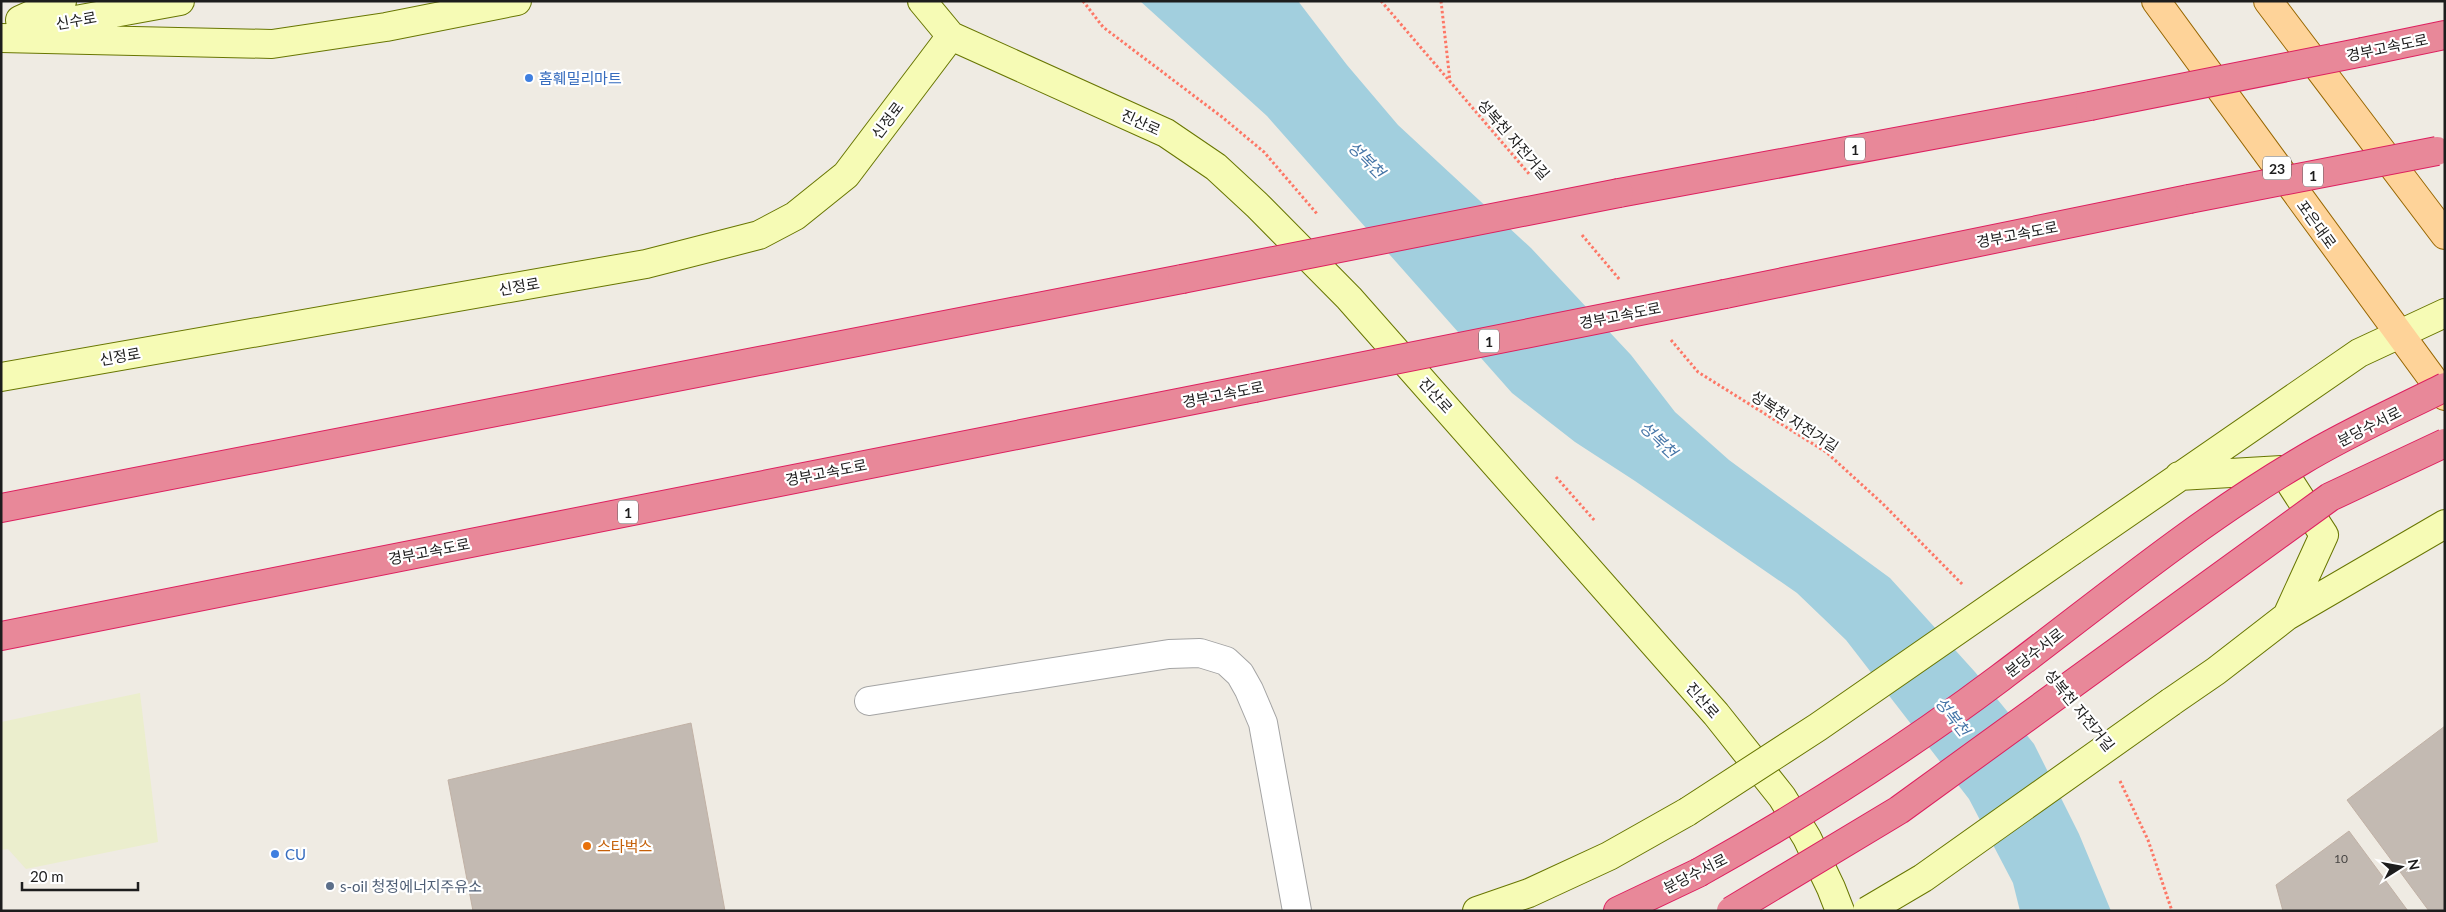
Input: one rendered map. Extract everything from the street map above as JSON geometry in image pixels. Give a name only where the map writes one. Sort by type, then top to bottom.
[{"type":"highway","name":"경부고속도로","points":[[1,508],[1619,193],[2090,106],[2445,35]]},
{"type":"highway","name":"경부고속도로","points":[[1,636],[1254,388],[2441,150]]},
{"type":"highway","name":"분당수서로","points":[[1618,911],[1698,873],[1764,836],[1998,680],[2152,560],[2302,460],[2445,386]]},
{"type":"highway","points":[[1731,911],[1899,810],[2330,497],[2445,443]]},
{"type":"main road","name":"포은대로","points":[[2156,1],[2445,396]]},
{"type":"main road","points":[[2268,1],[2445,235]]},
{"type":"street","points":[[1,28],[62,1]]},
{"type":"street","name":"신수로","points":[[1,34],[180,1]]},
{"type":"street","points":[[1,38],[272,44],[386,27],[517,1]]},
{"type":"street","name":"진산로","points":[[922,1],[952,36],[1166,133],[1216,167],[1257,205],[1349,298],[1716,714],[1782,797],[1806,838],[1831,888],[1840,911]]},
{"type":"street","name":"신정로","points":[[1,377],[646,264],[759,235],[795,216],[846,175],[952,36]]},
{"type":"street","points":[[1478,911],[1530,893],[1609,856],[1687,812],[1818,726],[2359,353],[2445,313]]},
{"type":"street","points":[[2178,476],[2282,470],[2324,536],[2287,616]]},
{"type":"street","points":[[1867,911],[1931,872],[2216,671],[2287,616],[2445,524]]},
{"type":"street","points":[[868,701],[1170,654],[1200,653],[1226,661],[1240,674],[1249,690],[1262,723],[1297,911]]},
{"type":"path","name":"성복천 자전거길","points":[[1381,1],[1531,176]]},
{"type":"path","points":[[1441,1],[1450,81]]},
{"type":"path","points":[[1576,229],[1621,282]]},
{"type":"path","name":"성복천 자전거길","points":[[1666,334],[1698,372],[1826,452],[1889,510],[1970,593]]},
{"type":"path","points":[[2118,778],[2148,840],[2172,911]]},
{"type":"green space","points":[[140,693],[158,842],[26,869],[8,849],[1,850],[1,722]]},
{"type":"water","name":"성복천","points":[[1140,1],[1298,1],[1347,65],[1398,125],[1531,248],[1631,355],[1675,412],[1729,460],[1890,578],[1975,672],[2034,744],[2079,834],[2111,911],[2020,911],[2013,883],[1969,799],[1846,640],[1797,593],[1575,442],[1512,393],[1267,116]]},
{"type":"building","name":"스타벅스","points":[[691,723],[725,911],[473,911],[448,780]]},
{"type":"building","points":[[2445,726],[2445,911],[2429,911],[2347,800]]},
{"type":"building","points":[[2349,831],[2408,911],[2283,911],[2276,885]]},
{"type":"place","name":"홈훼밀리마트","points":[[529,78]]},
{"type":"place","name":"스타벅스","points":[[587,846]]},
{"type":"place","name":"CU","points":[[275,854]]},
{"type":"place","name":"s-oil 청정에너지주유소","points":[[330,886]]}]
